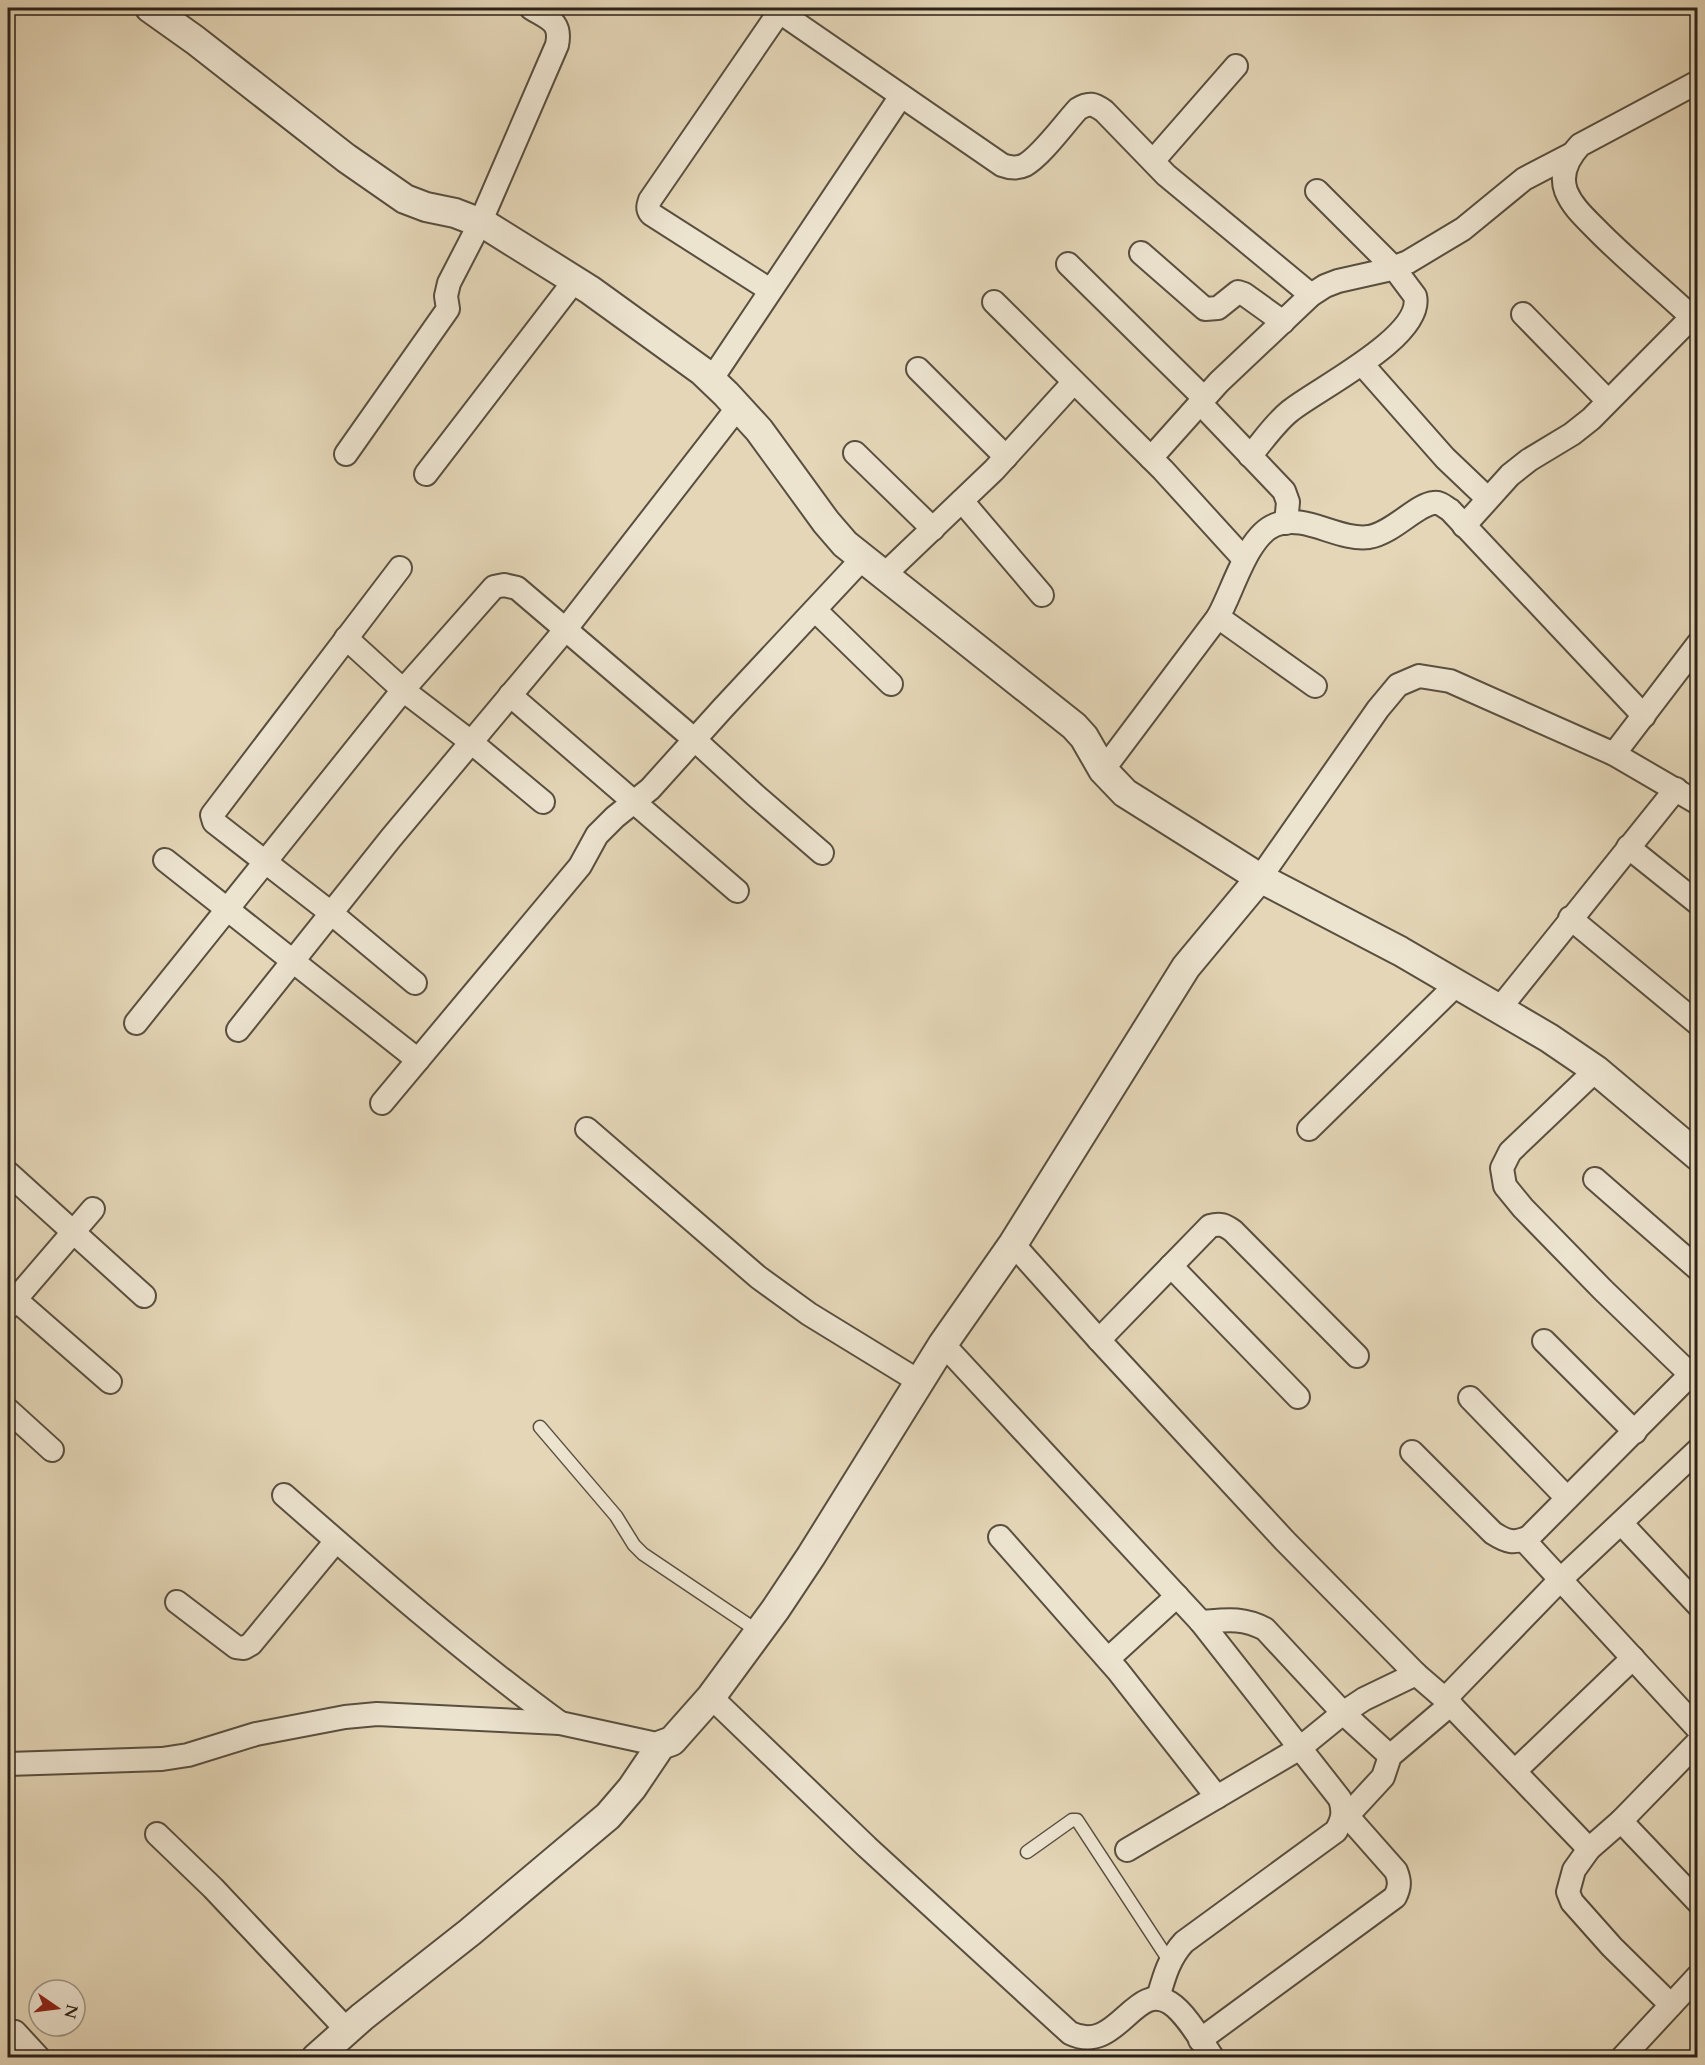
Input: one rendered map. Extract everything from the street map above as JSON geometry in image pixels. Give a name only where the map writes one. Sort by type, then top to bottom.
[{"type":"street","points":[[150,8],[195,40],[346,158],[405,199],[426,207],[455,213],[480,223],[575,280],[711,380],[759,430],[826,522],[845,544],[1074,726],[1084,737],[1103,770],[1132,798],[1260,878],[1400,951],[1549,1038],[1596,1070],[1698,1156]]},
{"type":"street","points":[[346,454],[446,314],[448,304],[446,289],[480,223],[558,37],[555,23],[531,8]]},
{"type":"street","points":[[770,290],[651,214],[648,205],[777,9],[900,96],[1002,165],[1012,169],[1025,165],[1037,155],[1078,109],[1086,104],[1095,104],[1183,189],[1311,295]]},
{"type":"street","points":[[1153,160],[1236,66]]},
{"type":"street","points":[[1151,458],[1219,382],[1311,295],[1338,281],[1394,268],[1408,262],[1463,229],[1534,172],[1570,155],[1580,145],[1698,82]]},
{"type":"street","points":[[711,380],[900,96]]},
{"type":"street","points":[[1464,526],[1510,475],[1529,460],[1572,434],[1695,320],[1614,247],[1576,208],[1566,190],[1564,171],[1570,155]]},
{"type":"street","points":[[1250,456],[1287,413],[1309,396],[1362,364],[1406,326],[1416,302],[1415,296],[1394,268],[1317,192]]},
{"type":"street","points":[[1141,253],[1205,309],[1218,308],[1238,292],[1283,322]]},
{"type":"street","points":[[1068,264],[1202,401],[1288,497],[1286,523]]},
{"type":"street","points":[[426,474],[575,280]]},
{"type":"street","points":[[994,302],[1151,458],[1244,559]]},
{"type":"street","points":[[1523,314],[1608,401]]},
{"type":"street","points":[[1362,364],[1445,458],[1487,498]]},
{"type":"street","points":[[918,369],[1006,457]]},
{"type":"street","points":[[382,1103],[580,866],[597,835],[650,789],[815,609],[874,566],[933,529],[1006,457],[1073,383]]},
{"type":"street","points":[[238,1030],[331,913],[565,630],[738,407]]},
{"type":"street","points":[[855,453],[933,529]]},
{"type":"street","points":[[962,501],[1042,595]]},
{"type":"street","points":[[1103,770],[1218,616],[1227,601],[1244,559],[1257,539],[1274,525],[1293,522],[1348,536],[1369,537],[1388,531],[1427,505],[1435,503],[1442,504],[1450,510],[1644,716]]},
{"type":"street","points":[[399,568],[212,815],[214,822],[416,983]]},
{"type":"street","points":[[136,1023],[403,690],[494,587],[504,585],[517,588],[822,852]]},
{"type":"street","points":[[815,609],[891,684]]},
{"type":"street","points":[[1218,616],[1314,686]]},
{"type":"street","points":[[346,638],[403,690],[471,742],[543,802]]},
{"type":"street","points":[[1614,754],[1698,644]]},
{"type":"street","points":[[8,1764],[162,1759],[188,1755],[256,1734],[345,1717],[377,1714],[560,1723],[661,1745],[672,1741],[711,1697],[811,1556],[943,1344],[1013,1244],[1186,967],[1260,878],[1378,709],[1398,685],[1419,676],[1450,681],[1614,754],[1698,803]]},
{"type":"street","points":[[510,695],[737,891]]},
{"type":"street","points":[[1500,1008],[1570,918],[1676,789]]},
{"type":"street","points":[[1628,847],[1698,903]]},
{"type":"street","points":[[165,861],[418,1060]]},
{"type":"street","points":[[1570,918],[1698,1024]]},
{"type":"street","points":[[1309,1129],[1456,985]]},
{"type":"street","points":[[1412,1452],[1494,1533],[1505,1541],[1517,1543],[1528,1537],[1694,1371],[1603,1290],[1523,1208],[1505,1186],[1502,1168],[1510,1152],[1596,1070]]},
{"type":"street","points":[[587,1129],[768,1284],[809,1314],[920,1382]]},
{"type":"street","points":[[8,1173],[144,1296]]},
{"type":"street","points":[[1595,1179],[1698,1269]]},
{"type":"street","points":[[93,1209],[10,1300],[110,1382]]},
{"type":"street","points":[[1099,1340],[1210,1226],[1217,1224],[1225,1225],[1233,1231],[1357,1356]]},
{"type":"street","points":[[1013,1244],[1099,1340],[1286,1540],[1416,1674],[1448,1701],[1588,1849]]},
{"type":"street","points":[[1171,1266],[1298,1397]]},
{"type":"street","points":[[1544,1341],[1635,1432]]},
{"type":"street","points":[[711,1697],[867,1847],[1070,2033],[1080,2038],[1093,2038],[1106,2033],[1145,2000],[1158,1998],[1170,2003],[1180,2012],[1206,2049],[1395,1897],[1400,1888],[1395,1871],[1345,1814],[1340,1799],[1201,1622],[943,1344]]},
{"type":"street","points":[[1470,1398],[1567,1498]]},
{"type":"street","points":[[8,1410],[52,1450]]},
{"type":"street","points":[[1158,1998],[1174,1953],[1184,1942],[1336,1831],[1345,1814],[1383,1777],[1390,1756],[1448,1701],[1561,1580],[1698,1450]]},
{"type":"street","points":[[284,1495],[390,1588],[495,1674],[560,1723]]},
{"type":"street","points":[[1621,1522],[1698,1605]]},
{"type":"street","points":[[1000,1537],[1108,1659],[1216,1797]]},
{"type":"street","points":[[1524,1540],[1698,1729]]},
{"type":"street","points":[[177,1602],[236,1647],[244,1648],[251,1644],[336,1541]]},
{"type":"street","points":[[1108,1659],[1177,1596]]},
{"type":"street","points":[[1201,1622],[1235,1619],[1251,1622],[1265,1629],[1343,1713],[1390,1756]]},
{"type":"street","points":[[1515,1771],[1633,1658]]},
{"type":"street","points":[[1127,1850],[1300,1749],[1343,1713],[1383,1688],[1416,1674]]},
{"type":"street","points":[[1671,2006],[1612,1947],[1572,1902],[1568,1892],[1574,1870],[1588,1849],[1621,1821],[1698,1742]]},
{"type":"street","points":[[316,2058],[608,1816],[632,1788],[661,1745]]},
{"type":"street","points":[[1621,1821],[1698,1902]]},
{"type":"street","points":[[157,1834],[213,1888],[347,2030]]},
{"type":"street","points":[[1622,2058],[1698,1976]]},
{"type":"street","points":[[15,2032],[39,2058]]},
{"type":"lane","points":[[540,1427],[616,1516],[634,1545],[759,1632]]},
{"type":"lane","points":[[1027,1852],[1072,1820],[1077,1820],[1170,1962]]}]
